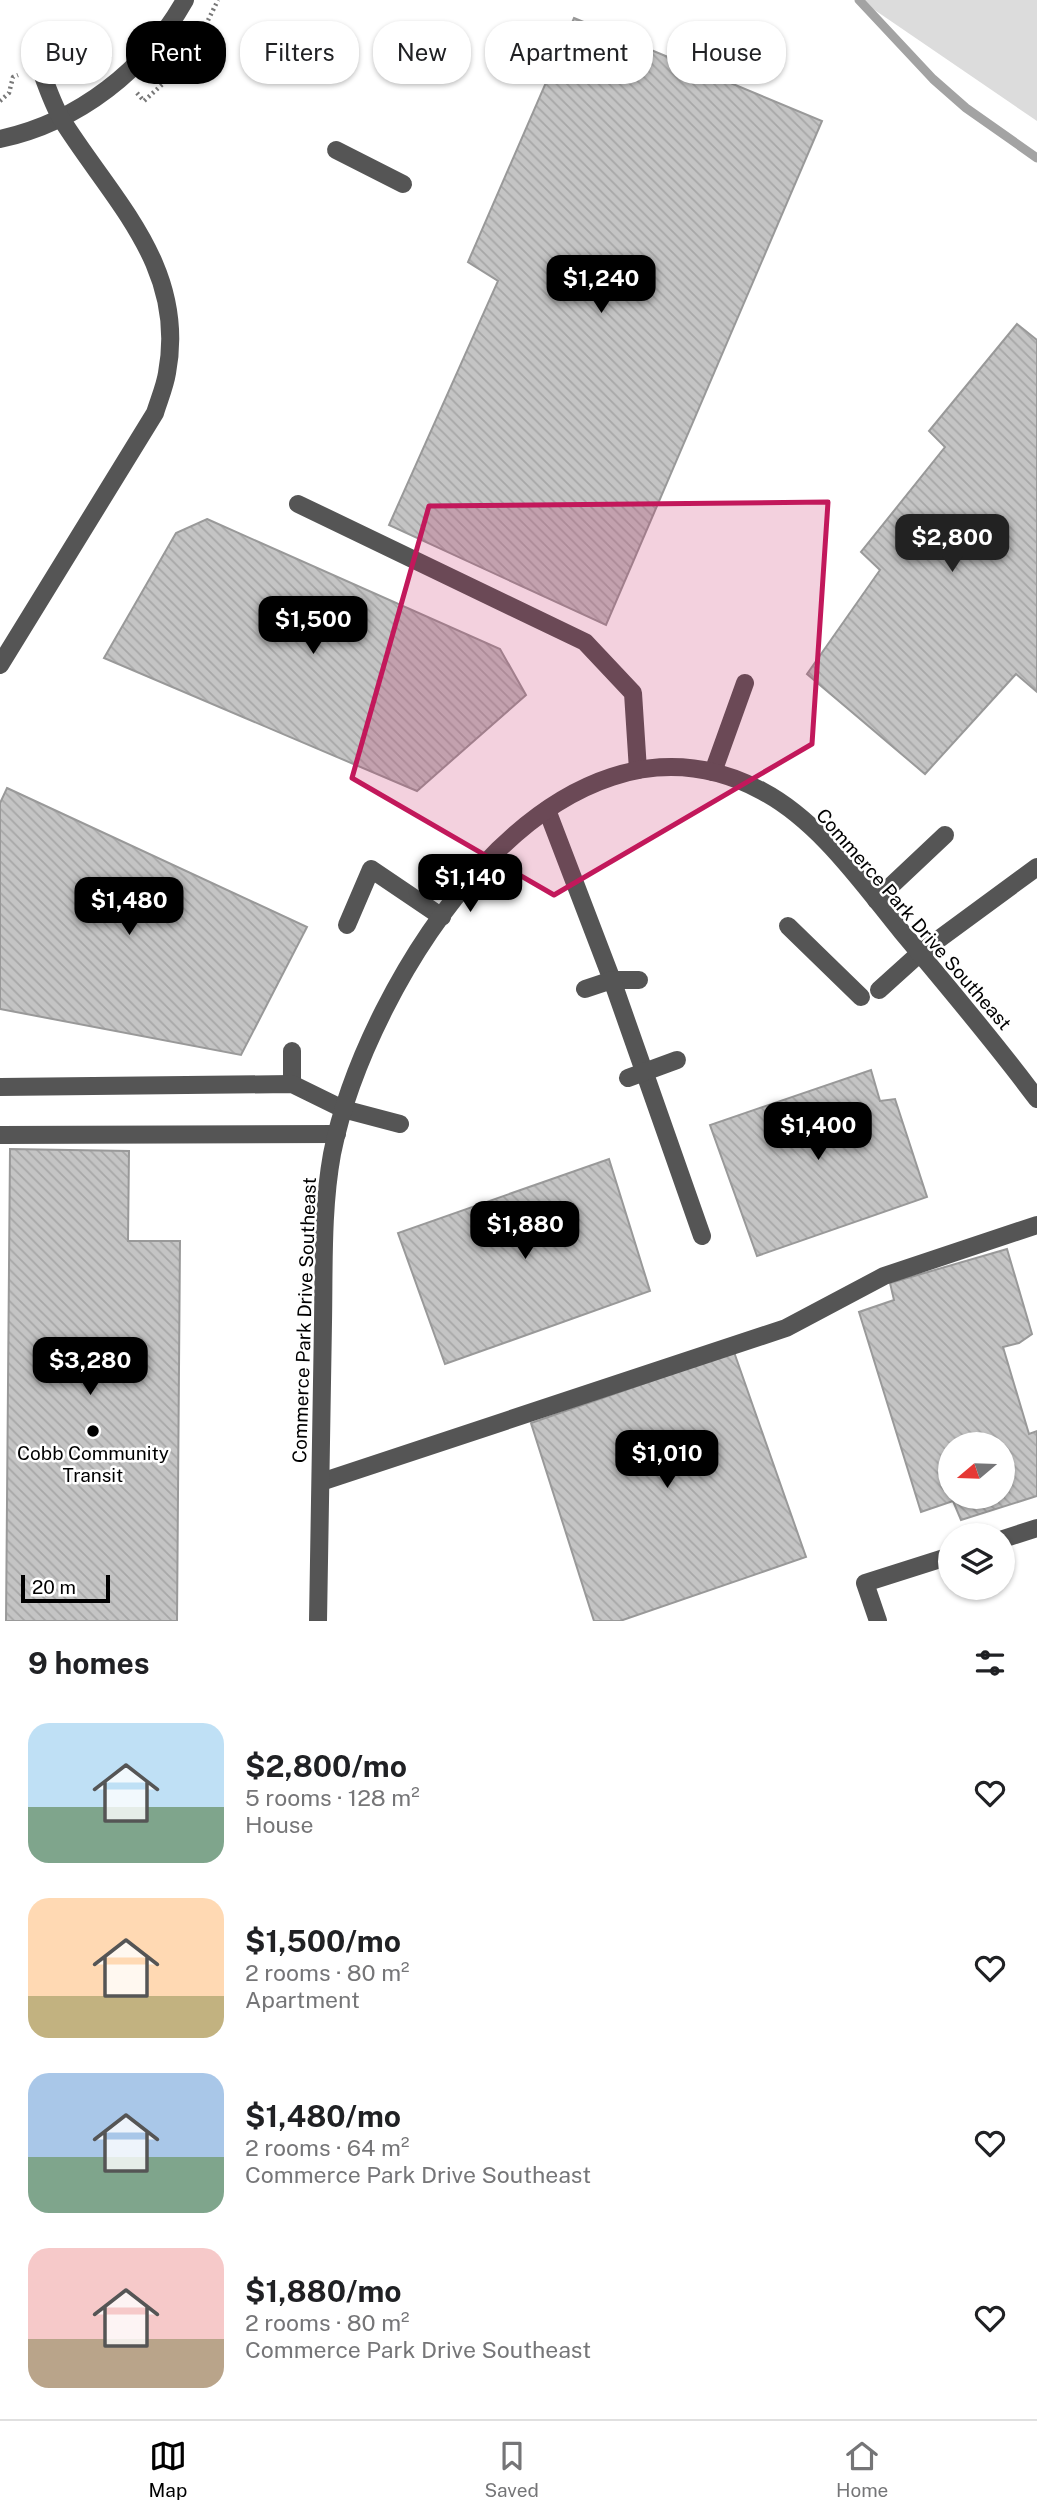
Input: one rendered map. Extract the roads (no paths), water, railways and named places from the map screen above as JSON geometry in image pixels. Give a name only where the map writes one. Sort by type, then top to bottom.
[{"type":"street","points":[[0,139],[61,118],[103,92],[142,60],[185,0]]},
{"type":"street","points":[[0,665],[155,413],[167,372],[170,317],[157,265],[137,226],[61,118],[47,84]]},
{"type":"street","points":[[336,150],[403,184]]},
{"type":"street","points":[[298,504],[585,642],[633,693],[638,770]]},
{"type":"street","points":[[713,772],[744,682]]},
{"type":"street","name":"Commerce Park Drive Southeast","points":[[318,1621],[326,1190],[343,1109],[360,1056],[408,964],[442,917],[509,840],[547,810],[593,784],[638,770],[682,766],[713,772],[765,792],[793,812],[876,900],[1037,1098]]},
{"type":"street","points":[[547,810],[612,980],[636,1075],[702,1236]]},
{"type":"street","points":[[876,900],[946,835]]},
{"type":"street","points":[[347,925],[371,869],[442,917]]},
{"type":"street","points":[[879,990],[920,953],[1037,870]]},
{"type":"street","points":[[789,926],[860,997]]},
{"type":"street","points":[[585,989],[612,980],[639,979]]},
{"type":"street","points":[[292,1051],[292,1084]]},
{"type":"street","points":[[636,1075],[677,1060]]},
{"type":"street","points":[[0,1087],[292,1084],[343,1109],[400,1124]]},
{"type":"street","points":[[0,1135],[337,1134]]},
{"type":"street","points":[[321,1482],[786,1328],[884,1276],[1037,1225]]},
{"type":"street","points":[[1015,1535],[1037,1528]]},
{"type":"street","points":[[878,1621],[865,1583],[938,1560]]},
{"type":"waterway","points":[[859,0],[933,79],[966,108],[1037,158]]},
{"type":"place","name":"Cobb Community Transit","points":[[93,1431]]}]
